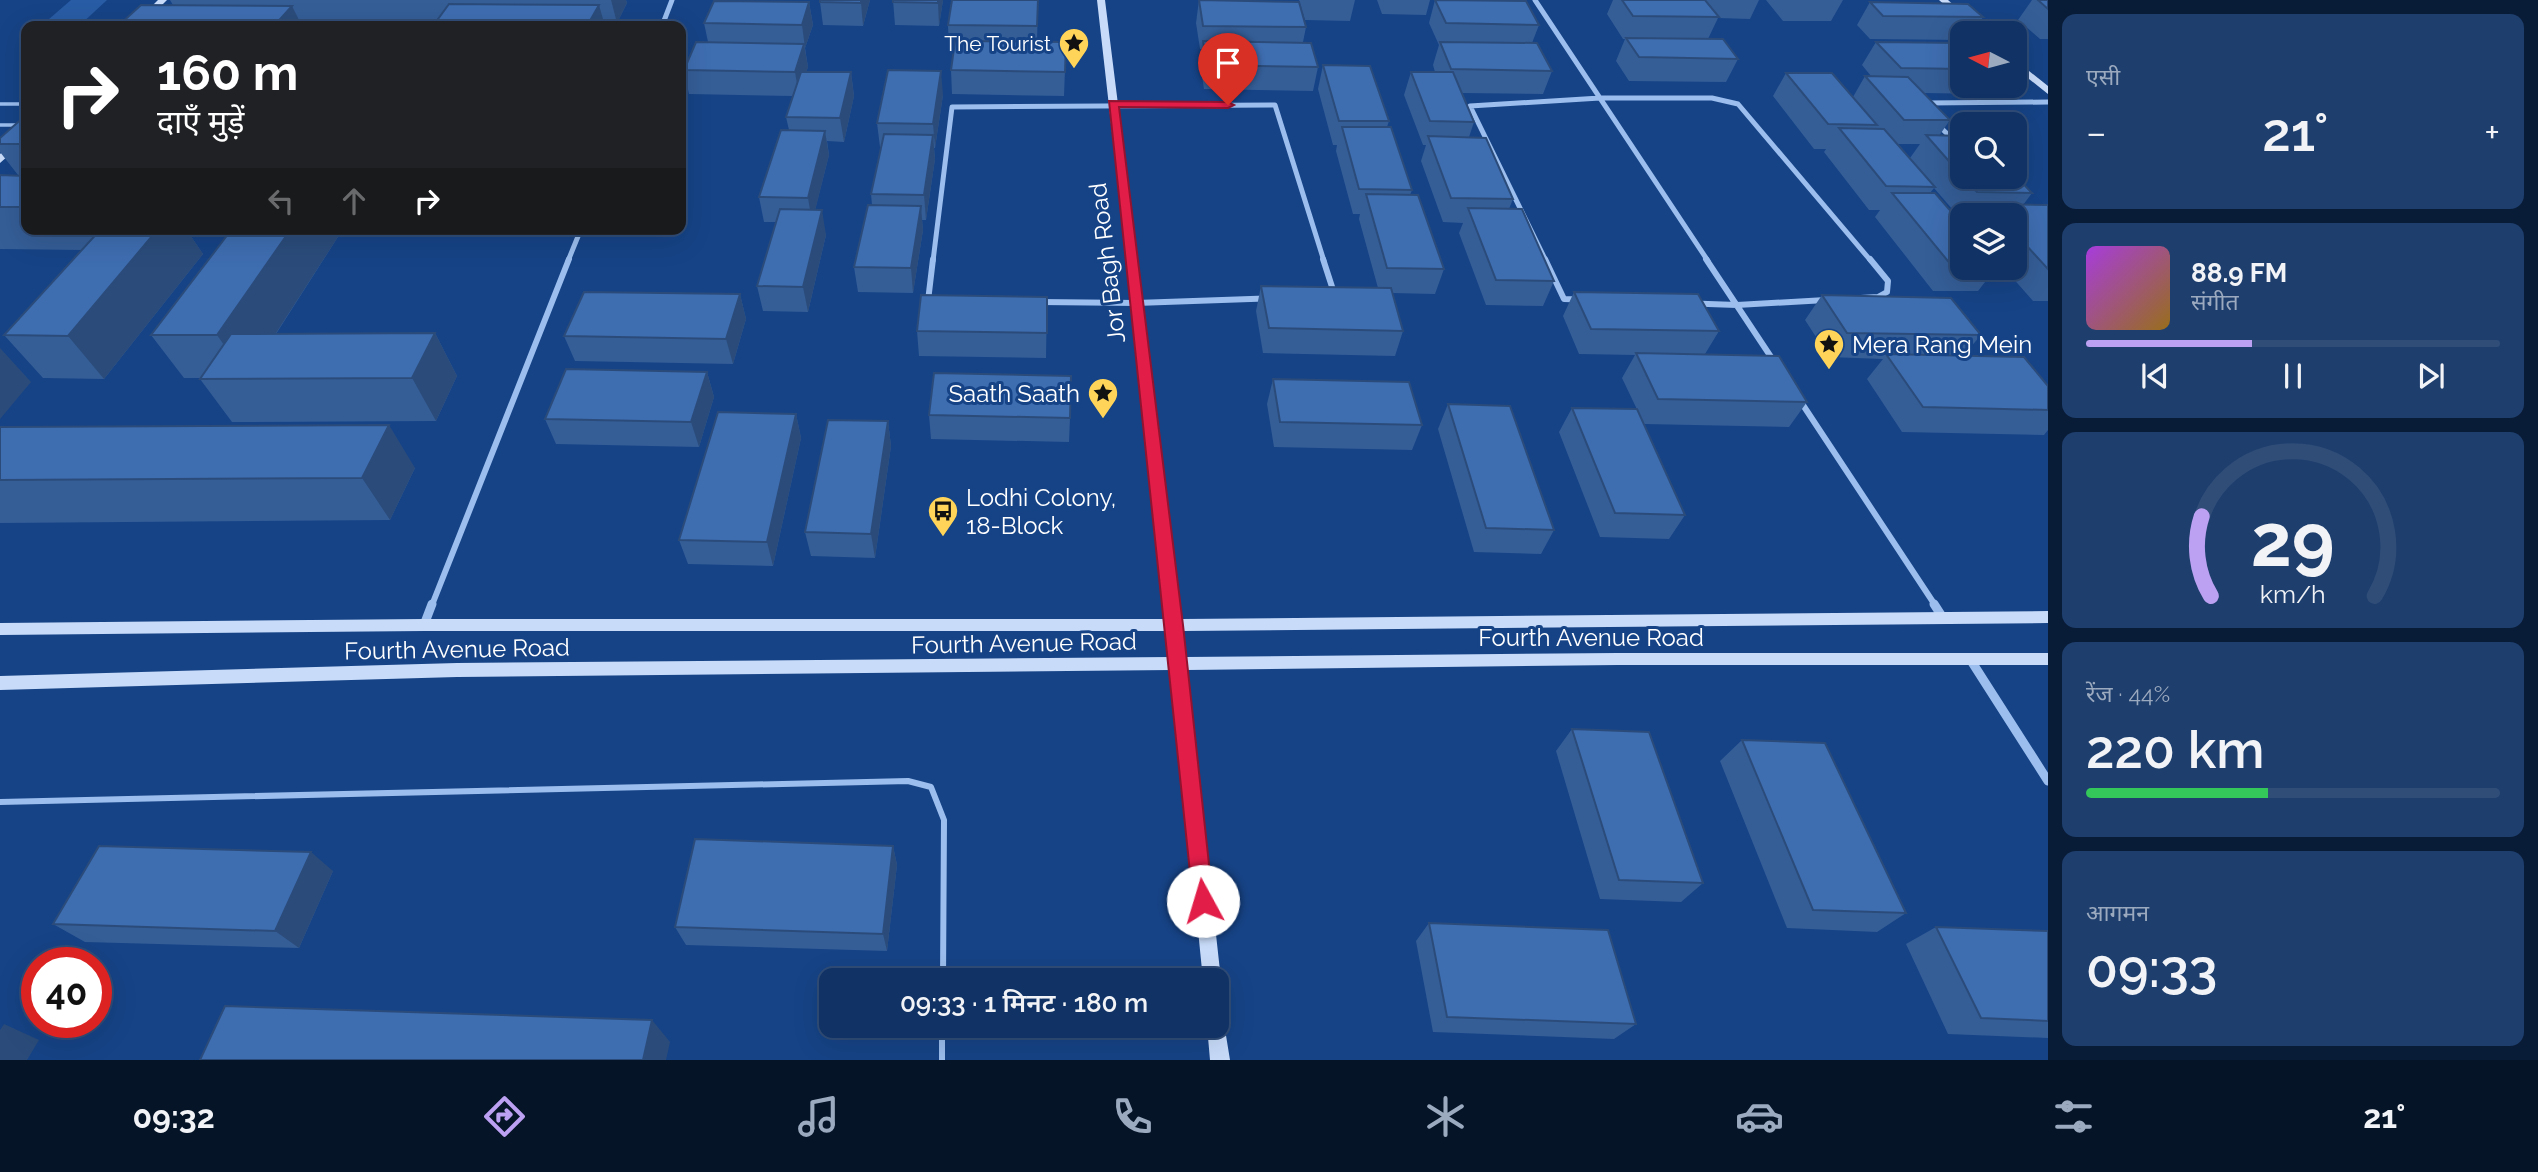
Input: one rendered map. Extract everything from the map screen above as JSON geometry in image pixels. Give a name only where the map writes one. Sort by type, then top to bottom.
[{"type":"main road","points":[[141,21],[163,0]]},
{"type":"main road","name":"Jor Bagh Road","points":[[1101,0],[1175,625],[1211,968]]},
{"type":"main road","points":[[1943,0],[1967,21]]},
{"type":"main road","points":[[2027,73],[2048,91]]},
{"type":"main road","points":[[0,160],[21,140]]},
{"type":"main road","name":"Fourth Avenue Road","points":[[0,629],[424,625],[1175,625],[2048,617]]},
{"type":"main road","name":"Fourth Avenue Road","points":[[0,682],[457,670],[2048,659]]},
{"type":"main road","points":[[1218,1038],[1220,1060]]},
{"type":"street","points":[[664,21],[672,0]]},
{"type":"street","points":[[1535,0],[1783,374]]},
{"type":"street","points":[[1712,97],[1738,104],[1888,281],[1887,292],[1878,297],[1737,305],[1564,299],[1471,106],[1600,98],[1712,97]]},
{"type":"street","points":[[1926,112],[1916,103],[2048,102]]},
{"type":"street","points":[[1275,105],[1335,296],[1136,303],[928,301],[951,107],[1275,105]]},
{"type":"street","points":[[1935,121],[1950,137]]},
{"type":"street","points":[[424,625],[579,235]]},
{"type":"street","points":[[1798,398],[1943,618]]},
{"type":"street","points":[[1970,659],[2048,781]]},
{"type":"lane","points":[[0,104],[21,104]]},
{"type":"lane","points":[[0,125],[21,125]]},
{"type":"lane","points":[[0,802],[908,781],[931,787],[938,799],[944,820],[943,968]]},
{"type":"lane","points":[[942,1060],[943,1038]]},
{"type":"shaded area","points":[[71,0],[107,0],[84,21],[47,21]]},
{"type":"building","points":[[861,0],[861,3],[820,2]]},
{"type":"building","points":[[938,0],[938,3],[893,2]]},
{"type":"building","points":[[952,0],[1038,0],[1037,26],[948,25]]},
{"type":"building","points":[[1199,0],[1299,2],[1306,27],[1203,26]]},
{"type":"building","points":[[1435,0],[1526,1],[1539,25],[1446,23]]},
{"type":"building","points":[[1622,0],[1705,0],[1719,17],[1633,16]]},
{"type":"building","points":[[2038,0],[2048,0],[2048,9]]},
{"type":"building","points":[[714,1],[809,2],[802,25],[704,23]]},
{"type":"building","points":[[1870,2],[1968,4],[1983,17],[1883,16]]},
{"type":"building","points":[[449,4],[599,5],[590,21],[437,21]]},
{"type":"building","points":[[141,5],[292,6],[278,21],[123,21]]},
{"type":"building","points":[[1626,38],[1723,39],[1738,59],[1639,57]]},
{"type":"building","points":[[955,41],[1066,42],[1065,72],[951,70]]},
{"type":"building","points":[[1203,41],[1311,43],[1318,67],[1207,65]]},
{"type":"building","points":[[696,42],[804,44],[795,72],[686,70]]},
{"type":"building","points":[[1440,42],[1537,43],[1552,71],[1451,69]]},
{"type":"building","points":[[1876,42],[1950,43],[1950,69],[1901,68]]},
{"type":"building","points":[[1323,65],[1370,66],[1389,121],[1339,121]]},
{"type":"building","points":[[888,70],[941,71],[933,124],[877,123]]},
{"type":"building","points":[[801,72],[851,72],[840,118],[786,117]]},
{"type":"building","points":[[1411,72],[1453,72],[1474,122],[1430,121]]},
{"type":"building","points":[[1786,73],[1832,73],[1877,125],[1828,124]]},
{"type":"building","points":[[1865,76],[1908,77],[1950,120],[1904,120]]},
{"type":"building","points":[[21,119],[21,144],[0,144],[0,138]]},
{"type":"building","points":[[1342,127],[1391,127],[1412,190],[1359,189]]},
{"type":"building","points":[[1839,128],[1884,129],[1935,187],[1886,186]]},
{"type":"building","points":[[781,130],[825,131],[808,198],[759,197]]},
{"type":"building","points":[[884,134],[933,135],[924,195],[871,194]]},
{"type":"building","points":[[1926,135],[1950,136],[1950,162]]},
{"type":"building","points":[[1428,136],[1486,138],[1513,199],[1451,198]]},
{"type":"building","points":[[0,175],[21,176],[21,207],[0,207]]},
{"type":"building","points":[[2027,188],[2032,193],[1977,192],[1974,189]]},
{"type":"building","points":[[1892,193],[1935,193],[1950,210],[1950,264]]},
{"type":"building","points":[[1366,194],[1418,195],[1444,269],[1387,268]]},
{"type":"building","points":[[868,205],[921,206],[911,268],[854,267]]},
{"type":"building","points":[[2027,205],[2048,205],[2048,269],[2027,246]]},
{"type":"building","points":[[1468,208],[1522,209],[1554,281],[1496,280]]},
{"type":"building","points":[[780,209],[822,210],[803,287],[757,286]]},
{"type":"building","points":[[96,235],[153,235],[68,336],[4,335]]},
{"type":"building","points":[[227,235],[287,235],[217,335],[151,335]]},
{"type":"building","points":[[1261,286],[1391,288],[1403,331],[1269,328]]},
{"type":"building","points":[[584,292],[740,294],[726,339],[564,336]]},
{"type":"building","points":[[1574,292],[1698,294],[1719,331],[1591,329]]},
{"type":"building","points":[[921,295],[1047,297],[1047,333],[917,331]]},
{"type":"building","points":[[1822,295],[1951,298],[1981,335],[1847,333]]},
{"type":"building","points":[[435,333],[412,378],[200,379],[231,334]]},
{"type":"building","points":[[1636,353],[1779,356],[1807,402],[1658,399]]},
{"type":"building","points":[[1886,354],[2024,357],[2048,386],[2048,410],[1923,407]]},
{"type":"building","points":[[566,369],[707,372],[691,422],[545,419]]},
{"type":"building","points":[[934,373],[1071,376],[1070,418],[929,415]]},
{"type":"building","points":[[1273,379],[1409,382],[1422,425],[1280,422]]},
{"type":"building","points":[[1448,404],[1510,406],[1554,530],[1486,528]]},
{"type":"building","points":[[1572,408],[1637,409],[1685,515],[1615,513]]},
{"type":"building","points":[[718,412],[796,414],[767,542],[679,540]]},
{"type":"building","points":[[828,420],[888,421],[871,534],[805,532]]},
{"type":"building","points":[[389,425],[362,478],[0,480],[0,427]]},
{"type":"building","points":[[1572,729],[1649,732],[1703,883],[1619,880]]},
{"type":"building","points":[[1742,740],[1825,743],[1906,913],[1813,910]]},
{"type":"building","points":[[695,839],[893,846],[883,934],[675,927]]},
{"type":"building","points":[[99,846],[311,852],[275,931],[53,924]]},
{"type":"building","points":[[1429,923],[1608,930],[1636,1024],[1447,1017]]},
{"type":"building","points":[[1936,927],[2048,931],[2048,1021],[1981,1018]]},
{"type":"building","points":[[225,1006],[652,1020],[643,1060],[200,1060]]},
{"type":"place","name":"The Tourist","points":[[1074,70]]},
{"type":"place","name":"Mera Rang Mein","points":[[1829,371]]},
{"type":"place","name":"Saath Saath","points":[[1103,420]]},
{"type":"place","name":"Lodhi Colony, 18-Block","points":[[943,538]]},
{"type":"route","points":[[1203,901],[1175,625],[1113,104],[1228,105]]}]
